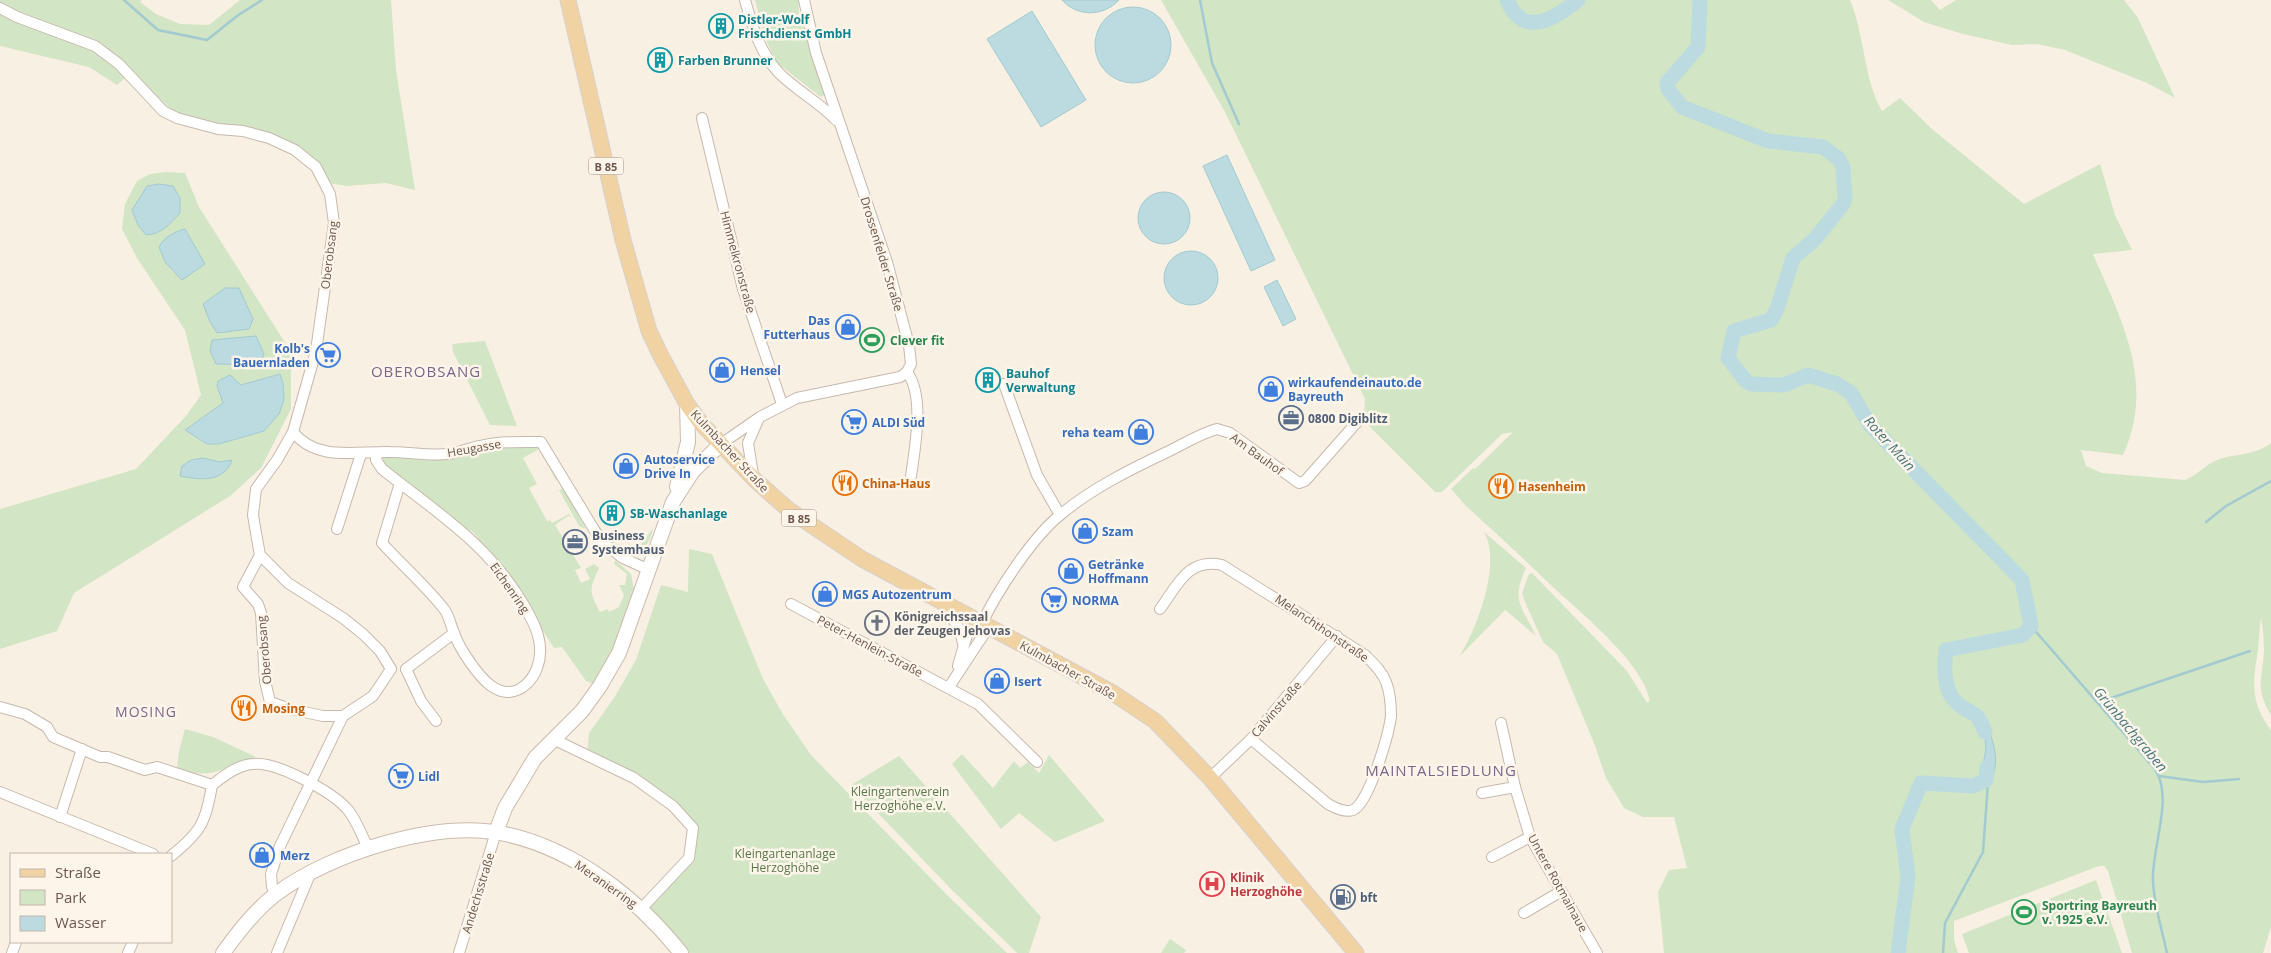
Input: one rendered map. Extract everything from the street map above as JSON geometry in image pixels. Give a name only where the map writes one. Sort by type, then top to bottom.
[{"type":"main road","name":"B 85","points":[[568,0],[623,240],[639,301],[653,339],[687,404]]},
{"type":"main road","name":"Kulmbacher Straße","points":[[687,404],[700,422],[755,480],[788,510],[826,536],[940,601],[1113,694],[1166,730],[1210,778],[1356,953]]},
{"type":"street","name":"Drossenfelder Straße","points":[[745,0],[752,27],[768,60],[780,74],[823,107],[838,123]]},
{"type":"street","name":"Drossenfelder Straße","points":[[804,0],[816,53],[886,262],[912,356],[907,372],[912,379],[916,406],[916,436],[911,476]]},
{"type":"street","name":"Oberobsang","points":[[0,8],[17,17],[95,46],[119,64],[163,111],[177,118],[218,129],[243,131],[269,138],[295,150],[316,167],[330,194],[334,222],[316,351],[293,432],[277,460],[256,489],[253,515],[260,555],[243,587],[258,604],[261,613],[265,681],[270,702],[290,709],[323,716],[342,716]]},
{"type":"street","name":"Himmelkronstraße","points":[[702,118],[743,289],[782,404]]},
{"type":"street","points":[[673,502],[693,471],[721,444],[782,404],[796,398],[900,377],[907,372]]},
{"type":"street","points":[[1004,384],[1037,475],[1060,515]]},
{"type":"street","points":[[496,832],[505,808],[535,758],[582,711],[600,686],[619,653],[673,502],[686,450],[687,404]]},
{"type":"street","points":[[755,480],[750,466],[748,443],[760,417]]},
{"type":"street","name":"Am Bauhof","points":[[982,623],[990,607],[1027,553],[1060,515],[1098,489],[1143,464],[1217,429],[1230,433],[1294,480],[1299,483],[1305,482],[1358,421]]},
{"type":"street","points":[[293,432],[308,445],[336,454],[377,453]]},
{"type":"street","name":"Heugasse","points":[[377,453],[446,454],[508,442],[541,442],[601,541],[623,558],[648,569]]},
{"type":"street","name":"Eichenring","points":[[377,453],[376,460],[382,469],[436,508],[468,536],[525,606],[538,633],[540,656],[538,666],[531,680],[524,688],[511,692],[491,686],[480,674],[454,633],[451,621],[443,608],[382,543],[400,483]]},
{"type":"street","points":[[337,530],[361,454]]},
{"type":"street","points":[[260,555],[288,583],[343,618],[363,634],[380,651],[391,669]]},
{"type":"street","name":"Melanchthonstraße","points":[[1160,609],[1192,568],[1204,563],[1216,563],[1228,567],[1337,636],[1365,655],[1381,672],[1388,689],[1391,717],[1370,787],[1361,806],[1355,810],[1339,810],[1328,804],[1251,738]]},
{"type":"street","points":[[940,601],[960,630],[963,648]]},
{"type":"street","name":"Peter-Henlein-Straße","points":[[791,604],[949,687],[987,710],[1037,762]]},
{"type":"street","points":[[949,687],[984,634],[982,623],[972,627],[963,648],[956,675]]},
{"type":"street","points":[[391,669],[406,670],[454,633]]},
{"type":"street","name":"Calvinstraße","points":[[1210,778],[1251,738],[1337,636]]},
{"type":"street","points":[[276,894],[272,886],[271,874],[280,846],[342,716],[373,696],[391,669]]},
{"type":"street","points":[[406,670],[421,701],[436,721]]},
{"type":"street","points":[[0,707],[25,714],[47,727],[53,736],[100,757],[108,757],[145,770],[157,767],[212,784]]},
{"type":"street","name":"Untere Rotmainaue","points":[[1501,723],[1515,787],[1530,837],[1560,892],[1597,953]]},
{"type":"street","points":[[553,739],[634,778],[673,806],[693,828],[689,858],[641,909]]},
{"type":"street","points":[[60,817],[82,749]]},
{"type":"street","points":[[172,855],[198,832],[205,818],[212,784],[229,772],[251,764],[278,767],[337,800],[349,811],[368,848]]},
{"type":"street","points":[[1482,793],[1515,787]]},
{"type":"street","points":[[0,792],[150,853]]},
{"type":"street","name":"Meranierring","points":[[223,953],[254,914],[276,894],[311,872],[368,848],[416,835],[445,832],[496,832],[544,846],[599,876],[641,909],[665,933],[681,953]]},
{"type":"street","name":"Andechsstraße","points":[[459,953],[496,832]]},
{"type":"street","points":[[1492,857],[1530,837]]},
{"type":"street","points":[[276,953],[311,872]]},
{"type":"street","points":[[1524,913],[1560,892]]},
{"type":"green space","points":[[0,0],[142,0],[140,2],[156,14],[180,24],[209,25],[240,0],[391,0],[396,70],[415,190],[386,183],[347,186],[328,183],[319,162],[262,139],[177,115],[98,42],[16,14],[0,4]]},
{"type":"green space","points":[[755,0],[798,0],[799,12],[826,94],[821,97],[776,62],[766,40]]},
{"type":"green space","points":[[1161,0],[1850,0],[1859,28],[1871,84],[1882,111],[1900,98],[1932,129],[2024,204],[2100,164],[2115,215],[2132,250],[2093,254],[2114,303],[2131,352],[2136,402],[2132,428],[2123,455],[2081,450],[2086,466],[2102,473],[2185,480],[2215,461],[2257,451],[2271,443],[2271,715],[2261,690],[2264,650],[2261,618],[2254,677],[2257,704],[2271,730],[2271,927],[2263,953],[2132,953],[2108,871],[2104,866],[2099,866],[1954,921],[1954,940],[1958,953],[1904,953],[1904,940],[1892,947],[1891,953],[1664,953],[1658,892],[1669,870],[1687,868],[1674,817],[1643,817],[1624,808],[1606,778],[1594,743],[1557,654],[1543,642],[1525,602],[1522,593],[1529,574],[1532,573],[1627,671],[1647,703],[1650,700],[1644,685],[1623,654],[1610,640],[1466,506],[1451,489],[1473,468],[1475,469],[1513,432],[1502,434],[1442,492],[1435,492],[1364,421],[1365,399],[1225,112]]},
{"type":"green space","points":[[1888,0],[1931,0],[1940,10],[1956,0],[2124,0],[2138,18],[2175,98],[2147,83],[2065,50],[2037,44],[2012,45],[1963,34],[1924,22]]},
{"type":"green space","points":[[0,14],[12,21],[93,48],[125,78],[117,85],[89,67],[0,46]]},
{"type":"green space","points":[[166,172],[185,173],[199,207],[291,352],[291,409],[261,468],[230,496],[74,593],[57,631],[0,649],[0,509],[136,469],[186,416],[201,395],[185,330],[137,258],[122,229],[125,204],[137,181],[150,174]],"holes":[[[185,229],[194,245],[165,262]],[[225,288],[250,329],[217,333],[203,304]],[[256,336],[261,365],[216,364],[212,341]],[[254,382],[264,431],[219,444],[207,444],[185,430],[223,403],[241,385]],[[203,458],[219,462],[231,460],[180,476]]]},
{"type":"green space","points":[[485,341],[517,426],[490,425],[453,352],[452,344]]},
{"type":"green space","points":[[501,445],[538,445],[558,479],[548,485],[556,480],[539,449],[523,458],[537,484],[529,488],[547,521],[550,520],[552,523],[569,514],[571,517],[568,516],[555,525],[581,568],[575,570],[581,583],[590,579],[585,569],[594,564],[599,568],[592,585],[592,594],[600,612],[608,609],[609,612],[619,607],[624,595],[619,585],[625,585],[627,574],[614,564],[615,560],[631,574],[634,590],[600,686],[586,681],[562,647],[554,648],[509,578],[509,572],[500,562],[495,561],[479,543],[474,533],[464,529],[382,463],[383,455],[464,456]]},
{"type":"green space","points":[[563,488],[586,529],[579,526],[559,490]]},
{"type":"green space","points":[[595,521],[615,542],[628,548],[640,545],[653,529],[647,544],[633,554],[613,546],[593,524]]},
{"type":"green space","points":[[1484,532],[1526,568],[1519,588],[1520,603],[1536,636],[1505,610],[1459,657],[1480,613],[1489,578],[1489,545]]},
{"type":"green space","name":"Kleingartenanlage Herzoghöhe","points":[[689,549],[712,554],[763,679],[784,716],[811,755],[946,894],[1007,953],[681,953],[641,909],[689,858],[693,828],[673,806],[587,756],[589,733],[614,698],[636,660],[661,585],[688,592]]},
{"type":"green space","points":[[185,729],[213,737],[254,756],[255,759],[216,772],[207,773],[187,771],[177,767]]},
{"type":"green space","points":[[962,754],[993,788],[1014,761],[1020,768],[1028,762],[1039,773],[1049,755],[1105,821],[1055,842],[1019,813],[1001,829],[952,764]]},
{"type":"green space","name":"Kleingartenverein Herzoghöhe e.V.","points":[[899,756],[1041,917],[1029,953],[1017,953],[951,889],[851,785]]},
{"type":"green space","points":[[2096,880],[2122,953],[1969,953],[1962,934]]},
{"type":"green space","points":[[1170,939],[1186,950],[1184,953],[1161,953]]},
{"type":"water","points":[[1062,0],[1119,0],[1105,10],[1090,13],[1075,10]]},
{"type":"water","points":[[1133,7],[1147,10],[1160,18],[1168,31],[1171,45],[1168,59],[1160,72],[1147,80],[1133,83],[1119,80],[1106,72],[1098,59],[1095,45],[1098,31],[1106,18],[1119,10]]},
{"type":"water","points":[[1032,11],[1086,100],[1041,127],[987,39]]},
{"type":"water","points":[[1227,155],[1275,260],[1251,271],[1203,166]]},
{"type":"water","points":[[159,184],[173,186],[180,198],[180,213],[169,225],[157,233],[146,235],[138,225],[132,210],[147,186]]},
{"type":"water","points":[[1164,192],[1178,196],[1186,204],[1190,218],[1186,232],[1178,240],[1164,244],[1150,240],[1142,232],[1138,218],[1142,204],[1150,196]]},
{"type":"water","points":[[185,229],[205,264],[182,280],[165,262],[159,247],[170,235]]},
{"type":"water","points":[[1191,251],[1210,259],[1218,278],[1210,297],[1191,305],[1172,297],[1164,278],[1172,259]]},
{"type":"water","points":[[1277,280],[1296,319],[1283,326],[1264,287]]},
{"type":"water","points":[[225,288],[239,288],[253,319],[249,329],[217,333],[210,322],[203,304]]},
{"type":"water","points":[[256,336],[264,354],[260,365],[216,364],[210,351],[212,340]]},
{"type":"water","points":[[280,374],[283,383],[284,400],[279,414],[264,431],[219,444],[207,444],[185,430],[223,403],[217,386],[218,381],[230,375],[241,385]]},
{"type":"water","points":[[203,458],[219,462],[232,460],[223,473],[217,476],[203,479],[180,476],[182,466],[191,460]]},
{"type":"water","points":[[1982,713],[1995,750],[1996,759],[1992,778],[1987,787],[1983,787],[1981,775],[1986,745],[1976,717]]},
{"type":"waterway","points":[[124,0],[158,30],[207,40],[237,16],[262,0]]},
{"type":"waterway","points":[[1200,0],[1212,63],[1239,124]]},
{"type":"waterway","name":"Roter Main","points":[[1507,0],[1514,12],[1522,19],[1531,22],[1549,19],[1578,0]]},
{"type":"waterway","name":"Roter Main","points":[[1700,0],[1698,47],[1667,83],[1668,89],[1682,107],[1768,141],[1823,147],[1839,159],[1843,167],[1845,198],[1843,204],[1815,239],[1793,258],[1777,309],[1771,320],[1734,331],[1728,358],[1745,380],[1751,384],[1784,385],[1808,375],[1837,384],[1851,393],[1870,425],[2022,580],[2031,626],[2023,635],[1946,650],[1945,671],[1949,692],[1957,703],[1976,715],[1985,732]]},
{"type":"waterway","points":[[2206,522],[2226,506],[2271,481]]},
{"type":"waterway","name":"Grünbachgraben","points":[[2031,626],[2154,768],[2160,780],[2162,793],[2161,823],[2155,853],[2153,881],[2167,953]]},
{"type":"waterway","points":[[2111,698],[2250,651]]},
{"type":"waterway","name":"Roter Main","points":[[1898,953],[1908,877],[1902,829],[1921,783],[1973,786],[1986,780],[1987,767]]},
{"type":"waterway","points":[[2159,776],[2203,782],[2239,779]]},
{"type":"waterway","points":[[1943,953],[1945,923],[1983,852],[1988,782]]},
{"type":"place","name":"Distler-Wolf Frischdienst GmbH","points":[[721,26]]},
{"type":"place","name":"Farben Brunner","points":[[660,60]]},
{"type":"place","name":"Das Futterhaus","points":[[848,327]]},
{"type":"place","name":"Clever fit","points":[[872,340]]},
{"type":"place","name":"Kolb's Bauernladen","points":[[328,355]]},
{"type":"place","name":"Hensel","points":[[722,370]]},
{"type":"place","name":"Bauhof Verwaltung","points":[[988,380]]},
{"type":"place","name":"wirkaufendeinauto.de Bayreuth","points":[[1271,389]]},
{"type":"place","name":"0800 Digiblitz","points":[[1291,418]]},
{"type":"place","name":"ALDI Süd","points":[[854,422]]},
{"type":"place","name":"reha team","points":[[1141,432]]},
{"type":"place","name":"Autoservice Drive In","points":[[626,466]]},
{"type":"place","name":"China-Haus","points":[[845,483]]},
{"type":"place","name":"Hasenheim","points":[[1501,486]]},
{"type":"place","name":"SB-Waschanlage","points":[[612,513]]},
{"type":"place","name":"Szam","points":[[1085,531]]},
{"type":"place","name":"Business Systemhaus","points":[[575,542]]},
{"type":"place","name":"Getränke Hoffmann","points":[[1071,571]]},
{"type":"place","name":"MGS Autozentrum","points":[[825,594]]},
{"type":"place","name":"NORMA","points":[[1054,600]]},
{"type":"place","name":"Königreichssaal der Zeugen Jehovas","points":[[877,623]]},
{"type":"place","name":"Isert","points":[[997,681]]},
{"type":"place","name":"Mosing","points":[[244,708]]},
{"type":"place","name":"Lidl","points":[[401,776]]},
{"type":"place","name":"Merz","points":[[262,855]]},
{"type":"place","name":"Klinik Herzoghöhe","points":[[1212,884]]},
{"type":"place","name":"bft","points":[[1343,897]]},
{"type":"place","name":"Sportring Bayreuth v. 1925 e.V.","points":[[2024,912]]},
{"type":"district","name":"OBEROBSANG","points":[[426,371]]},
{"type":"district","name":"MOSING","points":[[146,711]]},
{"type":"district","name":"MAINTALSIEDLUNG","points":[[1441,770]]}]
